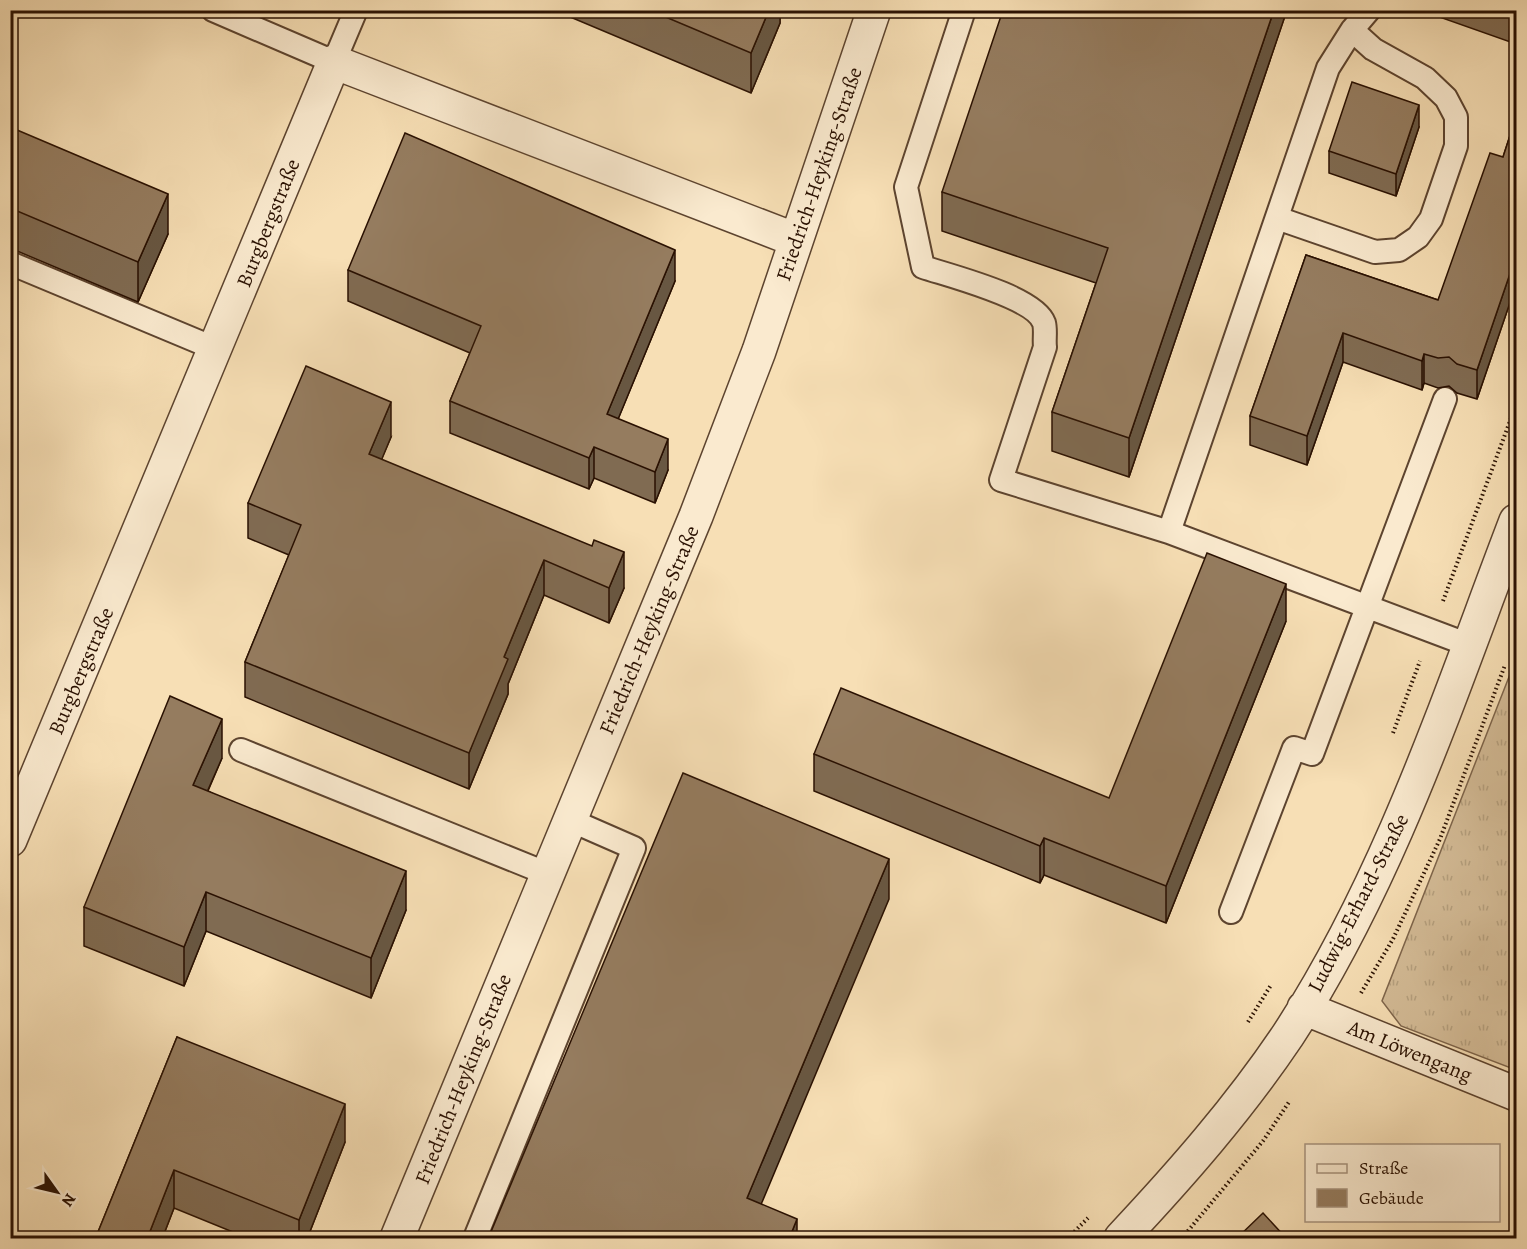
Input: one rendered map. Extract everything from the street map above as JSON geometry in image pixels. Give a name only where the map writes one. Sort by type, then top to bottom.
[{"type":"street","name":"Friedrich-Heyking-Straße","points":[[397,1239],[696,516],[759,351],[874,10]]},
{"type":"street","points":[[334,62],[796,240]]},
{"type":"street","name":"Burgbergstraße","points":[[10,840],[334,62]]},
{"type":"street","name":"Ludwig-Erhard-Straße","points":[[1121,1239],[1176,1180],[1239,1104],[1330,965],[1370,890],[1411,798],[1516,521]]},
{"type":"street","name":"Am Löwengang","points":[[1304,1008],[1516,1095]]},
{"type":"lane","points":[[213,10],[334,62],[356,10]]},
{"type":"lane","points":[[964,10],[906,187],[923,267],[1019,300],[1034,309],[1044,324],[1045,347],[1001,480],[1168,532],[1469,645]]},
{"type":"lane","points":[[1168,532],[1328,68],[1352,30],[1369,10]]},
{"type":"lane","points":[[1277,218],[1375,252],[1399,250],[1418,237],[1431,219],[1456,146],[1456,117],[1446,98],[1425,78],[1372,49],[1352,30]]},
{"type":"lane","points":[[10,263],[216,350]]},
{"type":"lane","points":[[1231,912],[1294,748],[1312,754],[1445,399]]},
{"type":"lane","points":[[241,750],[548,874]]},
{"type":"lane","points":[[475,1239],[634,848],[570,820]]},
{"type":"path","points":[[1391,738],[1516,405]]},
{"type":"path","points":[[1247,1025],[1276,977]]},
{"type":"path","points":[[1068,1239],[1092,1215]]},
{"type":"green space","points":[[1516,659],[1516,1070],[1401,1026],[1382,1001]]},
{"type":"building","points":[[649,10],[769,10],[751,53]]},
{"type":"building","points":[[1003,10],[1274,10],[1129,438],[1052,412],[1108,248],[942,192]]},
{"type":"building","points":[[1352,82],[1419,105],[1396,174],[1329,151]]},
{"type":"building","points":[[1516,117],[1516,256],[1477,370],[1457,364],[1449,357],[1438,358],[1424,354],[1422,361],[1343,333],[1307,436],[1250,416],[1306,255],[1438,300],[1490,153],[1503,157]]},
{"type":"building","points":[[10,127],[168,194],[138,262],[10,208]]},
{"type":"building","points":[[405,133],[675,250],[607,414],[668,439],[655,472],[594,447],[589,458],[450,401],[481,326],[348,270]]},
{"type":"building","points":[[306,366],[391,402],[369,454],[592,546],[594,540],[624,552],[609,588],[544,560],[504,657],[508,659],[469,753],[245,662],[301,525],[248,503]]},
{"type":"building","points":[[1207,553],[1286,584],[1166,886],[1044,838],[1040,846],[814,754],[841,688],[1109,798]]},
{"type":"building","points":[[170,696],[222,719],[193,785],[406,871],[371,958],[206,892],[184,947],[84,907]]},
{"type":"building","points":[[683,773],[889,859],[747,1198],[797,1219],[789,1239],[488,1239]]},
{"type":"building","points":[[177,1037],[345,1104],[299,1220],[174,1170],[147,1239],[115,1239],[98,1232]]},
{"type":"building","points":[[1263,1213],[1287,1239],[1236,1239]]}]
